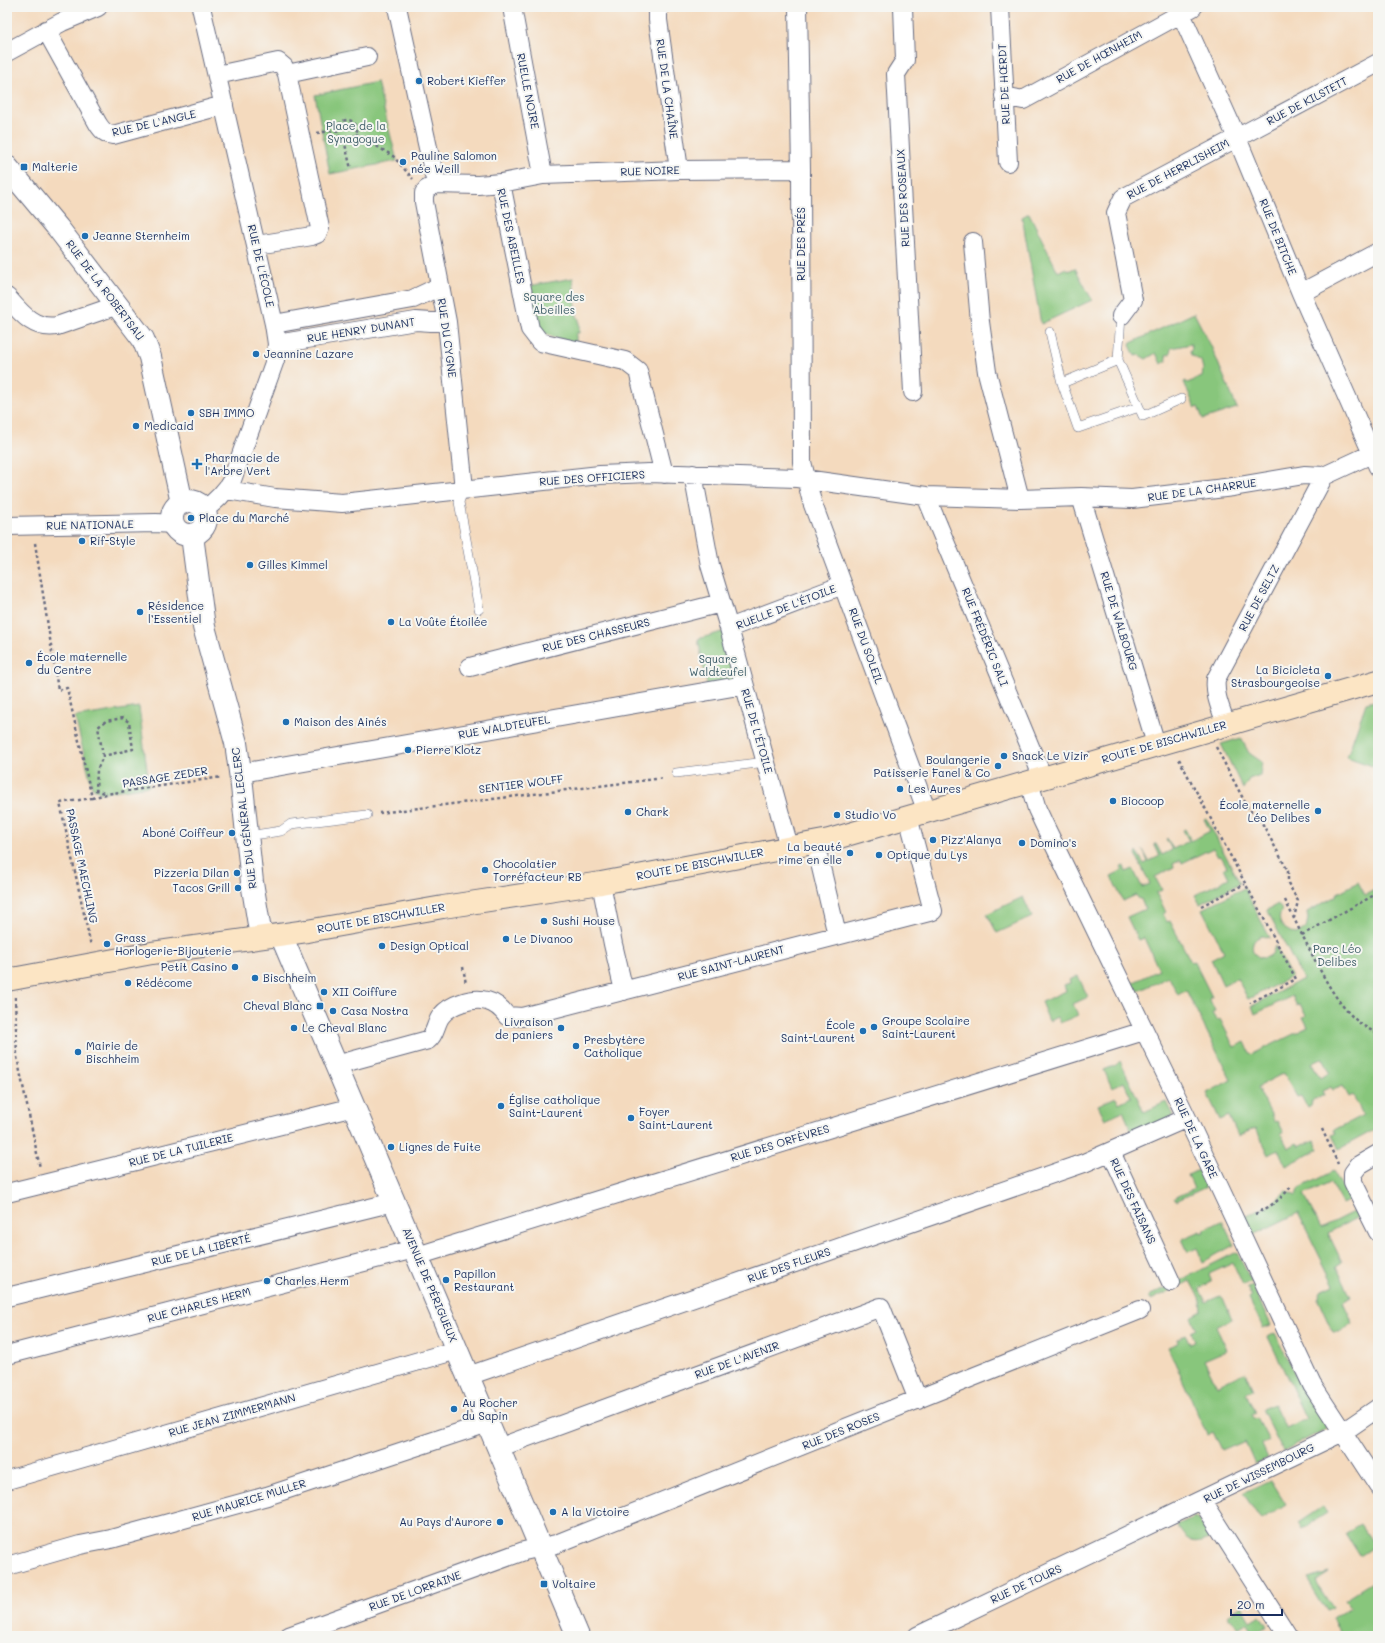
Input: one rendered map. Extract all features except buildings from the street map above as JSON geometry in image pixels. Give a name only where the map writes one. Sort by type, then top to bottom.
[{"type":"main road","name":"ROUTE DE BISCHWILLER","points":[[10,980],[152,953],[271,936],[443,907],[601,883],[829,840],[1156,744],[1378,681]]},
{"type":"street","points":[[7,52],[46,30],[98,7]]},
{"type":"street","name":"RUE DE L'ÉCOLE","points":[[201,7],[257,245],[277,344],[275,360],[240,462],[227,490],[204,510]]},
{"type":"street","name":"RUE DU CYGNE","points":[[396,7],[432,187],[424,194],[424,202],[446,322],[464,489]]},
{"type":"street","name":"RUELLE NOIRE","points":[[512,7],[543,175]]},
{"type":"street","name":"RUE DE LA CHAÎNE","points":[[658,7],[658,20],[679,170]]},
{"type":"street","name":"RUE DES PRÉS","points":[[798,7],[801,169],[802,462],[806,480]]},
{"type":"street","name":"RUE DES ROSEAUX","points":[[903,7],[905,60],[896,74],[913,392]]},
{"type":"street","name":"RUE DE HŒRDT","points":[[1000,7],[1008,162]]},
{"type":"street","name":"RUE DE HŒNHEIM","points":[[1004,96],[1022,100],[1184,9]]},
{"type":"street","name":"RUE DE BITCHE","points":[[1184,9],[1301,293],[1376,458]]},
{"type":"street","name":"RUE DE L'ANGLE","points":[[46,30],[98,124],[102,130],[108,134],[224,106]]},
{"type":"street","points":[[287,74],[366,57]]},
{"type":"street","points":[[217,75],[278,62],[284,67],[287,74],[320,228],[317,234],[312,236],[257,245]]},
{"type":"street","name":"RUE DE KILSTETT","points":[[1237,138],[1378,63]]},
{"type":"street","name":"RUE DE HERRLISHEIM","points":[[1121,316],[1133,300],[1116,213],[1123,198],[1237,138]]},
{"type":"street","name":"RUE DE LA ROBERTSAU","points":[[7,167],[58,228],[137,329],[147,347],[182,503]]},
{"type":"street","name":"RUE NOIRE","points":[[500,183],[543,175],[679,170],[801,169]]},
{"type":"street","name":"RUE DES ABEILLES","points":[[432,187],[500,183],[530,329],[540,342],[625,361],[638,371],[664,474]]},
{"type":"street","points":[[973,242],[980,322],[987,372],[1020,499]]},
{"type":"street","points":[[1301,293],[1378,252]]},
{"type":"street","name":"RUE HENRY DUNANT","points":[[274,324],[413,299],[432,290],[440,289]]},
{"type":"street","points":[[7,296],[26,317],[33,322],[49,327],[57,326],[118,305]]},
{"type":"street","name":"RUE HENRY DUNANT","points":[[277,344],[416,321],[446,322]]},
{"type":"street","name":"RUE DE LA CHARRUE","points":[[982,498],[1020,499],[1081,497],[1132,499],[1233,487],[1304,475],[1324,476],[1376,458]]},
{"type":"street","name":"RUE DES OFFICIERS","points":[[227,490],[276,498],[342,503],[600,475],[693,474],[798,478],[926,496],[982,498]]},
{"type":"street","name":"RUE DE L'ÉTOILE","points":[[693,474],[710,565],[729,628],[789,847]]},
{"type":"street","name":"RUE DE SELTZ","points":[[1226,724],[1217,697],[1215,688],[1216,679],[1324,476]]},
{"type":"street","name":"RUE DU SOLEIL","points":[[806,480],[812,502],[843,585],[917,814]]},
{"type":"street","name":"RUE FRÉDÉRIC SALI","points":[[926,496],[1036,780]]},
{"type":"street","name":"RUE DE WALBOURG","points":[[1081,497],[1156,744]]},
{"type":"street","points":[[192,501],[204,510],[206,520],[204,526],[194,535],[186,536],[180,533],[173,524],[172,514],[177,506],[182,503],[192,501]]},
{"type":"street","name":"RUE NATIONALE","points":[[7,526],[156,523],[173,524]]},
{"type":"street","name":"RUE DU GÉNÉRAL LECLERC","points":[[194,535],[193,542],[204,628],[229,717],[241,773],[246,836],[252,882],[271,936]]},
{"type":"street","name":"RUELLE DE L'ÉTOILE","points":[[729,628],[843,585]]},
{"type":"street","name":"RUE DES CHASSEURS","points":[[470,667],[722,604]]},
{"type":"street","name":"RUE WALDTEUFEL","points":[[241,773],[744,684]]},
{"type":"street","name":"RUE DE LA GARE","points":[[1036,780],[1037,810],[1187,1118],[1312,1385],[1378,1486]]},
{"type":"street","name":"RUE SAINT-LAURENT","points":[[336,1065],[428,1040],[433,1037],[437,1022],[443,1014],[448,1009],[462,1002],[479,1000],[487,1001],[500,1008],[507,1016],[522,1017],[933,911],[917,814]]},
{"type":"street","points":[[815,842],[837,935]]},
{"type":"street","points":[[601,883],[612,944],[624,991]]},
{"type":"street","name":"AVENUE DE PÉRIGUEUX","points":[[271,936],[336,1065],[578,1636]]},
{"type":"street","name":"RUE DES ORFÈVRES","points":[[416,1252],[1144,1031]]},
{"type":"street","name":"RUE DE LA TUILERIE","points":[[7,1193],[354,1107]]},
{"type":"street","name":"RUE DES FAISANS","points":[[1171,1282],[1111,1152],[1187,1118]]},
{"type":"street","name":"RUE DES FLEURS","points":[[468,1376],[1084,1163],[1111,1152]]},
{"type":"street","points":[[1378,1154],[1359,1166],[1346,1170],[1378,1232]]},
{"type":"street","name":"RUE DE LA LIBERTÉ","points":[[7,1298],[394,1202]]},
{"type":"street","name":"RUE CHARLES HERM","points":[[7,1355],[416,1252]]},
{"type":"street","name":"RUE DE L'AVENIR","points":[[498,1448],[881,1307],[918,1400]]},
{"type":"street","name":"RUE DES ROSES","points":[[540,1547],[556,1544],[1140,1310]]},
{"type":"street","name":"RUE JEAN ZIMMERMANN","points":[[7,1480],[457,1350]]},
{"type":"street","name":"RUE DE WISSEMBOURG","points":[[1136,1532],[1343,1432],[1378,1408]]},
{"type":"street","name":"RUE MAURICE MULLER","points":[[7,1566],[80,1545],[111,1539],[267,1496],[488,1423]]},
{"type":"street","points":[[1202,1501],[1288,1636]]},
{"type":"street","name":"RUE DE TOURS","points":[[917,1636],[1136,1532]]},
{"type":"street","name":"RUE DE LORRAINE","points":[[289,1636],[524,1551],[540,1547]]},
{"type":"lane","points":[[1121,316],[1118,360],[1143,416],[1181,399]]},
{"type":"lane","points":[[1050,332],[1062,383],[1078,428],[1139,407]]},
{"type":"lane","points":[[1062,383],[1118,360]]},
{"type":"lane","points":[[464,489],[459,502],[479,609]]},
{"type":"lane","points":[[676,773],[766,762]]},
{"type":"lane","points":[[246,836],[281,831],[291,824],[367,815]]},
{"type":"path","points":[[344,140],[351,139],[356,134],[356,124],[350,120],[343,120],[338,124],[336,130],[339,136],[344,140],[350,169]]},
{"type":"path","points":[[356,134],[392,156],[412,178],[432,187]]},
{"type":"path","points":[[34,526],[34,538],[58,690],[67,688],[92,798]]},
{"type":"path","points":[[103,756],[133,749],[129,722],[123,718],[106,721],[98,727],[103,756],[98,770],[96,790],[106,794]]},
{"type":"path","points":[[1213,742],[1248,808],[1261,821],[1288,871],[1288,883],[1298,901],[1294,918]]},
{"type":"path","points":[[1177,752],[1179,759],[1296,979],[1250,1003]]},
{"type":"path","name":"PASSAGE ZEDER","points":[[92,798],[106,794],[241,773]]},
{"type":"path","name":"SENTIER WOLFF","points":[[367,815],[666,778],[676,773]]},
{"type":"path","name":"PASSAGE MAECHLING","points":[[92,798],[60,803],[95,964]]},
{"type":"path","points":[[1201,906],[1245,884]]},
{"type":"path","points":[[1302,935],[1378,894]]},
{"type":"path","points":[[1285,900],[1335,996],[1343,1007],[1367,1029],[1378,1033]]},
{"type":"path","points":[[10,980],[15,991],[18,1057],[44,1184]]},
{"type":"path","points":[[1322,1129],[1346,1170]]},
{"type":"path","points":[[1255,1214],[1271,1206],[1287,1192],[1292,1185]]},
{"type":"green space","name":"Place de la Synagogue","points":[[377,82],[397,161],[330,174],[315,95]]},
{"type":"green space","points":[[1029,213],[1058,272],[1066,268],[1068,271],[1075,268],[1092,300],[1041,324],[1022,217]]},
{"type":"green space","name":"Square des Abeilles","points":[[573,278],[577,317],[579,318],[579,333],[576,333],[576,344],[551,336],[540,330],[528,286]]},
{"type":"green space","points":[[1194,313],[1211,346],[1237,408],[1203,419],[1198,407],[1195,408],[1184,382],[1186,381],[1187,383],[1202,377],[1203,369],[1201,361],[1191,355],[1191,344],[1171,348],[1170,354],[1166,355],[1167,361],[1161,364],[1156,353],[1146,359],[1139,355],[1135,356],[1130,345],[1131,343]]},
{"type":"green space","name":"Square Waldteufel","points":[[725,631],[737,680],[707,685],[698,639]]},
{"type":"green space","points":[[1378,700],[1378,768],[1347,757],[1366,703]]},
{"type":"green space","points":[[139,707],[149,786],[100,793],[92,787],[75,717]]},
{"type":"green space","points":[[1241,738],[1249,753],[1262,762],[1260,775],[1249,779],[1243,789],[1221,744]]},
{"type":"green space","name":"Parc Léo Delibes","points":[[1206,818],[1240,883],[1200,904],[1195,895],[1229,878],[1224,868],[1227,867],[1221,856],[1218,857],[1213,848],[1182,863],[1181,860],[1173,864],[1174,867],[1155,877],[1162,890],[1156,893],[1166,912],[1163,914],[1167,922],[1170,921],[1191,962],[1194,961],[1212,997],[1209,998],[1215,1011],[1212,1013],[1216,1020],[1220,1019],[1234,1047],[1245,1042],[1251,1055],[1308,1027],[1303,1017],[1306,1016],[1300,1004],[1297,1006],[1292,996],[1255,1014],[1252,1006],[1303,979],[1267,910],[1278,904],[1282,910],[1280,922],[1284,928],[1296,934],[1306,928],[1308,919],[1307,912],[1336,896],[1336,894],[1358,882],[1365,895],[1378,888],[1378,1128],[1339,1149],[1332,1135],[1336,1134],[1334,1130],[1363,1115],[1353,1095],[1349,1097],[1343,1086],[1333,1090],[1331,1087],[1322,1091],[1324,1095],[1311,1102],[1312,1104],[1307,1107],[1301,1096],[1297,1097],[1284,1073],[1257,1087],[1275,1122],[1278,1121],[1284,1133],[1281,1134],[1288,1148],[1297,1143],[1299,1147],[1314,1140],[1319,1149],[1286,1166],[1278,1150],[1269,1155],[1256,1128],[1238,1136],[1229,1116],[1220,1120],[1207,1093],[1231,1080],[1186,990],[1178,995],[1169,977],[1136,992],[1132,983],[1159,970],[1144,938],[1138,940],[1127,917],[1145,909],[1141,899],[1139,899],[1136,895],[1123,901],[1111,876],[1123,870],[1121,867],[1124,866],[1126,872],[1133,869],[1142,887],[1150,884],[1136,855],[1137,852],[1144,864],[1148,862],[1143,850],[1149,861],[1160,856],[1154,844],[1156,844],[1162,855],[1172,850],[1166,839],[1167,838],[1173,849],[1189,841],[1183,830],[1185,829],[1191,841],[1210,831],[1204,819]],"holes":[[[1323,1058],[1330,1073],[1320,1078],[1312,1063]]]},
{"type":"green space","points":[[1244,888],[1270,938],[1262,936],[1257,938],[1253,944],[1253,952],[1264,958],[1272,954],[1275,946],[1291,977],[1248,999],[1237,978],[1223,985],[1211,959],[1224,952],[1202,909]]},
{"type":"green space","points":[[1023,897],[1032,917],[997,933],[987,914]]},
{"type":"green space","points":[[1078,976],[1088,997],[1073,1004],[1078,1015],[1060,1023],[1057,1017],[1049,1021],[1041,1002],[1066,991],[1064,985],[1070,983],[1069,980]]},
{"type":"green space","points":[[1120,1061],[1144,1112],[1166,1102],[1173,1116],[1133,1134],[1123,1111],[1105,1119],[1098,1105],[1116,1097],[1119,1103],[1131,1097],[1124,1082],[1112,1088],[1104,1070],[1116,1065]]},
{"type":"green space","points":[[1198,1170],[1206,1187],[1176,1201],[1174,1198],[1194,1189],[1188,1175]]},
{"type":"green space","points":[[1333,1171],[1350,1200],[1342,1204],[1330,1182],[1304,1195],[1321,1228],[1355,1211],[1358,1217],[1328,1233],[1342,1262],[1336,1266],[1351,1297],[1343,1302],[1353,1323],[1341,1332],[1333,1332],[1318,1299],[1321,1291],[1334,1285],[1298,1213],[1253,1235],[1244,1217],[1270,1205],[1286,1191],[1296,1196],[1298,1189]]},
{"type":"green space","points":[[1222,1221],[1234,1245],[1203,1262],[1197,1248],[1188,1252],[1182,1239],[1201,1231],[1202,1233],[1205,1229]]},
{"type":"green space","points":[[1237,1252],[1251,1281],[1243,1285],[1233,1263],[1209,1274],[1212,1282],[1199,1288],[1206,1302],[1220,1296],[1223,1298],[1232,1319],[1216,1327],[1227,1350],[1204,1360],[1217,1386],[1245,1372],[1253,1390],[1246,1393],[1255,1413],[1251,1415],[1254,1419],[1257,1418],[1269,1441],[1262,1445],[1268,1458],[1255,1464],[1245,1441],[1222,1451],[1213,1432],[1207,1435],[1168,1347],[1178,1343],[1177,1339],[1185,1335],[1190,1344],[1195,1342],[1191,1332],[1197,1329],[1191,1317],[1202,1311],[1201,1301],[1190,1281],[1151,1300],[1149,1296]]},
{"type":"green space","points":[[1252,1285],[1271,1325],[1263,1328],[1249,1298],[1251,1297],[1247,1287]]},
{"type":"green space","points":[[1275,1333],[1303,1390],[1326,1429],[1283,1451],[1262,1409],[1274,1404],[1286,1429],[1307,1419],[1268,1337]]},
{"type":"green space","points":[[1271,1480],[1286,1504],[1261,1520],[1243,1493]]},
{"type":"green space","points":[[1322,1506],[1327,1513],[1302,1529],[1298,1522]]},
{"type":"green space","points":[[1194,1517],[1198,1519],[1210,1537],[1195,1542],[1183,1535],[1177,1525]]},
{"type":"green space","points":[[1361,1525],[1375,1546],[1360,1556],[1346,1534]]},
{"type":"green space","points":[[1329,1573],[1316,1581],[1333,1608],[1327,1611],[1307,1579]]},
{"type":"green space","points":[[1377,1580],[1378,1586],[1372,1590],[1378,1598],[1378,1636],[1343,1636],[1332,1619],[1350,1607],[1345,1600]]},
{"type":"green space","points":[[1241,1606],[1250,1621],[1260,1615],[1267,1626],[1254,1633],[1248,1623],[1238,1629],[1227,1615]]},
{"type":"place","name":"Robert Kieffer","points":[[419,81]]},
{"type":"place","name":"Pauline Salomon née Weill","points":[[403,162]]},
{"type":"place","name":"Malterie","points":[[24,167]]},
{"type":"place","name":"Jeanne Sternheim","points":[[85,236]]},
{"type":"place","name":"Jeannine Lazare","points":[[256,354]]},
{"type":"place","name":"SBH IMMO","points":[[191,413]]},
{"type":"place","name":"Medicaid","points":[[136,426]]},
{"type":"place","name":"Pharmacie de l'Arbre Vert","points":[[197,464]]},
{"type":"place","name":"Place du Marché","points":[[191,518]]},
{"type":"place","name":"Rif-Style","points":[[82,541]]},
{"type":"place","name":"Gilles Kimmel","points":[[250,565]]},
{"type":"place","name":"Résidence l’Essentiel","points":[[140,612]]},
{"type":"place","name":"La Voûte Étoilée","points":[[391,622]]},
{"type":"place","name":"École maternelle du Centre","points":[[29,663]]},
{"type":"place","name":"La Bicicleta Strasbourgeoise","points":[[1328,676]]},
{"type":"place","name":"Maison des Ainés","points":[[286,722]]},
{"type":"place","name":"Pierre Klotz","points":[[408,750]]},
{"type":"place","name":"Snack Le Vizir","points":[[1004,756]]},
{"type":"place","name":"Boulangerie Patisserie Fanel & Co","points":[[998,766]]},
{"type":"place","name":"Les Aures","points":[[900,789]]},
{"type":"place","name":"Biocoop","points":[[1113,801]]},
{"type":"place","name":"École maternelle Léo Delibes","points":[[1318,811]]},
{"type":"place","name":"Chark","points":[[628,812]]},
{"type":"place","name":"Studio Vo","points":[[837,815]]},
{"type":"place","name":"Aboné Coiffeur","points":[[232,833]]},
{"type":"place","name":"Pizz'Alanya","points":[[933,840]]},
{"type":"place","name":"Domino's","points":[[1022,843]]},
{"type":"place","name":"La beauté rime en elle","points":[[850,853]]},
{"type":"place","name":"Optique du Lys","points":[[879,855]]},
{"type":"place","name":"Chocolatier Torréfacteur RB","points":[[485,870]]},
{"type":"place","name":"Pizzeria Dilan","points":[[237,873]]},
{"type":"place","name":"Tacos Grill","points":[[238,888]]},
{"type":"place","name":"Sushi House","points":[[544,921]]},
{"type":"place","name":"Le Divanoo","points":[[506,939]]},
{"type":"place","name":"Grass Horlogerie-Bijouterie","points":[[107,944]]},
{"type":"place","name":"Design Optical","points":[[382,946]]},
{"type":"place","name":"Petit Casino","points":[[235,967]]},
{"type":"place","name":"Bischheim","points":[[255,978]]},
{"type":"place","name":"Rédécome","points":[[128,983]]},
{"type":"place","name":"XII Coiffure","points":[[324,992]]},
{"type":"place","name":"Cheval Blanc","points":[[320,1006]]},
{"type":"place","name":"Casa Nostra","points":[[333,1011]]},
{"type":"place","name":"Groupe Scolaire Saint-Laurent","points":[[874,1027]]},
{"type":"place","name":"Le Cheval Blanc","points":[[294,1028]]},
{"type":"place","name":"Livraison de paniers","points":[[561,1028]]},
{"type":"place","name":"École Saint-Laurent","points":[[863,1031]]},
{"type":"place","name":"Presbytère Catholique","points":[[576,1046]]},
{"type":"place","name":"Mairie de Bischheim","points":[[78,1052]]},
{"type":"place","name":"Église catholique Saint-Laurent","points":[[501,1106]]},
{"type":"place","name":"Foyer Saint-Laurent","points":[[631,1118]]},
{"type":"place","name":"Lignes de Fuite","points":[[391,1147]]},
{"type":"place","name":"Papillon Restaurant","points":[[446,1280]]},
{"type":"place","name":"Charles Herm","points":[[267,1281]]},
{"type":"place","name":"Au Rocher du Sapin","points":[[454,1409]]},
{"type":"place","name":"A la Victoire","points":[[553,1512]]},
{"type":"place","name":"Au Pays d'Aurore","points":[[500,1522]]},
{"type":"place","name":"Voltaire","points":[[544,1584]]}]
